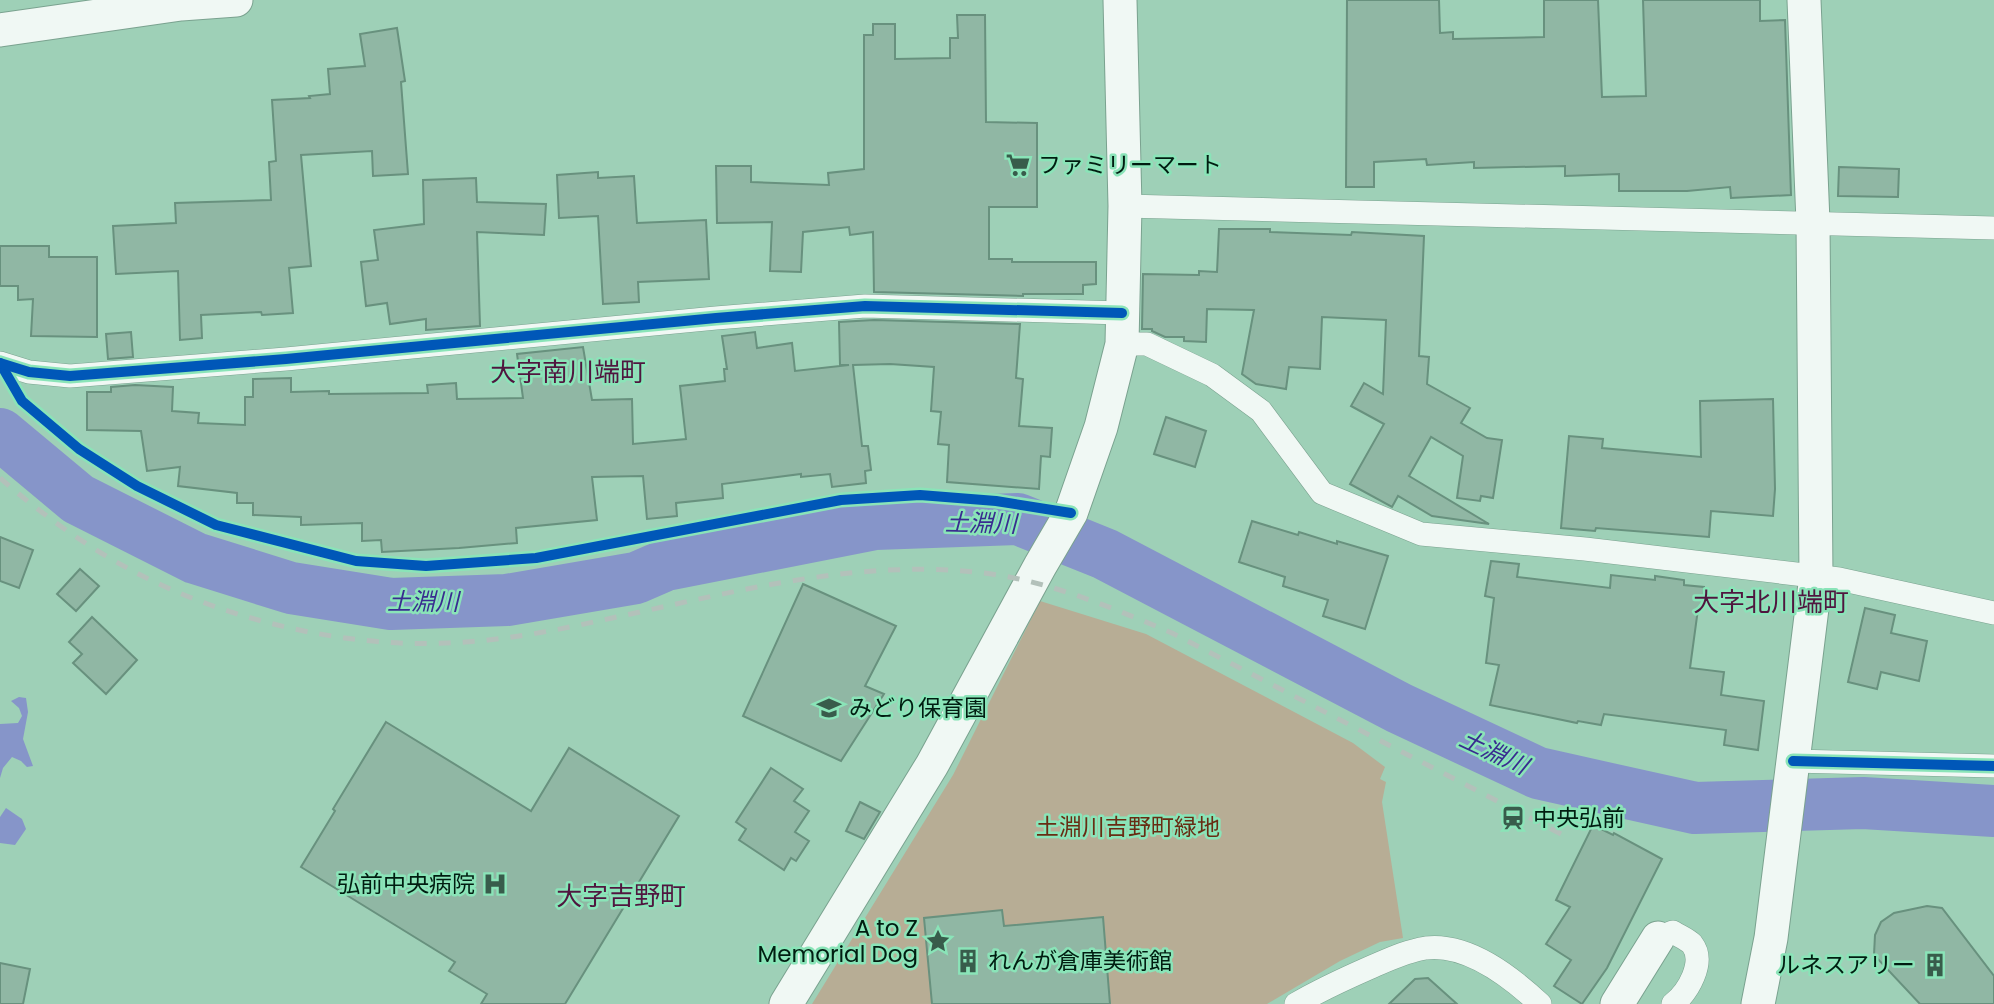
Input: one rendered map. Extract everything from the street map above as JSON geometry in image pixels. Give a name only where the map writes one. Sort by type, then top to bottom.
[{"type":"street","points":[[0,30],[181,4],[236,0]]},
{"type":"street","points":[[786,1004],[932,765],[1071,513],[1101,427],[1122,328],[1125,206],[1120,0]]},
{"type":"street","points":[[1758,1004],[1771,938],[1816,576],[1813,222],[1804,0]]},
{"type":"street","points":[[1125,206],[1994,228]]},
{"type":"street","points":[[0,363],[29,372],[70,376],[865,306],[1122,328],[1147,344],[1212,375],[1261,411],[1322,493],[1421,534],[1839,579],[1994,613]]},
{"type":"street","points":[[1792,768],[1994,766]]},
{"type":"street","points":[[1617,1004],[1658,938],[1672,932],[1690,942],[1696,952],[1698,966],[1688,986],[1673,1004]]},
{"type":"street","points":[[1296,1004],[1327,986],[1402,954],[1428,948],[1474,957],[1501,971],[1540,1004]]},
{"type":"green space","name":"土淵川吉野町緑地","points":[[1040,601],[1146,634],[1353,743],[1385,767],[1380,779],[1386,782],[1382,802],[1403,938],[1380,942],[1340,961],[1267,1004],[812,1004],[953,775]]},
{"type":"water","points":[[19,697],[26,698],[28,712],[23,739],[33,766],[27,767],[12,757],[3,768],[0,778],[0,724],[18,723],[22,716],[19,708],[11,701]]},
{"type":"water","points":[[6,808],[22,819],[26,829],[15,845],[0,843],[0,817]]},
{"type":"building","points":[[1347,0],[1439,0],[1440,33],[1453,32],[1453,39],[1544,37],[1544,0],[1598,0],[1602,97],[1646,96],[1643,0],[1760,0],[1760,21],[1785,20],[1791,195],[1731,198],[1730,187],[1687,191],[1619,191],[1619,174],[1565,176],[1565,166],[1474,168],[1474,162],[1427,165],[1426,159],[1374,162],[1374,187],[1346,187]]},
{"type":"building","points":[[957,15],[985,15],[986,122],[1037,123],[1037,207],[989,207],[989,259],[1012,259],[1012,262],[1096,262],[1096,284],[1083,285],[1083,294],[1023,296],[874,292],[873,232],[850,235],[849,227],[803,232],[801,272],[770,271],[772,222],[717,223],[716,166],[751,166],[751,182],[829,185],[828,173],[864,169],[864,35],[873,35],[873,24],[895,24],[895,59],[950,58],[950,38],[958,38]]},
{"type":"building","points":[[397,28],[405,81],[401,82],[408,174],[373,176],[372,151],[301,155],[311,266],[289,268],[293,313],[201,315],[202,338],[180,340],[178,271],[116,274],[113,226],[176,223],[175,203],[271,200],[269,162],[276,161],[272,100],[330,94],[328,69],[365,66],[360,34]]},
{"type":"building","points":[[1839,167],[1899,169],[1898,197],[1838,196]]},
{"type":"building","points":[[598,172],[598,178],[634,176],[637,223],[706,220],[709,279],[638,282],[639,302],[603,304],[598,216],[559,218],[557,175]]},
{"type":"building","points":[[476,178],[477,202],[546,204],[544,235],[477,232],[480,326],[426,330],[426,319],[390,324],[387,303],[366,306],[361,262],[378,260],[374,230],[424,224],[423,180]]},
{"type":"building","points":[[1219,229],[1424,236],[1419,356],[1429,357],[1427,384],[1470,408],[1461,423],[1487,438],[1502,440],[1493,498],[1481,496],[1480,501],[1457,498],[1463,456],[1431,437],[1409,476],[1489,524],[1432,516],[1398,496],[1392,507],[1350,484],[1384,424],[1351,406],[1364,383],[1383,394],[1386,320],[1322,317],[1320,369],[1289,367],[1286,389],[1256,384],[1242,374],[1254,310],[1207,309],[1206,342],[1184,341],[1184,337],[1165,337],[1152,329],[1142,329],[1143,274],[1199,275],[1199,271],[1217,272]]},
{"type":"building","points":[[0,246],[49,246],[49,257],[97,257],[97,337],[31,336],[33,299],[18,300],[18,286],[0,286]]},
{"type":"building","points":[[874,320],[1020,324],[1016,378],[1023,379],[1019,426],[1052,428],[1050,457],[1041,456],[1039,489],[947,482],[949,445],[938,444],[941,412],[931,411],[934,367],[890,364],[853,365],[862,446],[868,446],[871,470],[865,471],[866,483],[832,487],[830,474],[801,477],[801,474],[722,484],[723,498],[676,503],[677,516],[647,519],[643,476],[592,477],[597,520],[516,528],[517,543],[459,548],[382,552],[381,540],[362,541],[362,523],[301,525],[301,517],[253,515],[253,503],[237,503],[237,493],[178,486],[180,467],[147,471],[141,431],[87,430],[87,392],[111,392],[111,387],[135,385],[173,387],[172,411],[199,413],[198,423],[245,425],[245,397],[253,397],[253,379],[291,378],[291,392],[428,393],[427,385],[456,383],[457,399],[523,398],[517,354],[583,347],[592,400],[632,399],[633,444],[686,439],[680,386],[725,381],[724,369],[727,369],[722,336],[755,332],[757,348],[792,343],[795,371],[849,365],[840,365],[839,322]]},
{"type":"building","points":[[131,332],[133,357],[108,359],[106,334]]},
{"type":"building","points":[[1773,399],[1773,516],[1711,511],[1709,537],[1596,528],[1595,531],[1561,528],[1569,436],[1603,439],[1602,448],[1701,457],[1700,401]]},
{"type":"building","points":[[1166,417],[1206,431],[1195,467],[1154,454]]},
{"type":"building","points":[[1252,521],[1388,556],[1365,629],[1323,616],[1328,600],[1283,586],[1285,577],[1239,562]]},
{"type":"building","points":[[0,537],[33,550],[19,588],[0,581]]},
{"type":"building","points":[[1491,561],[1519,564],[1517,577],[1610,588],[1611,575],[1655,580],[1655,576],[1684,580],[1684,585],[1704,587],[1702,610],[1698,609],[1690,668],[1724,672],[1721,695],[1764,701],[1758,750],[1724,745],[1726,730],[1604,714],[1601,725],[1577,723],[1490,705],[1499,665],[1486,663],[1494,598],[1485,596]]},
{"type":"building","points":[[80,569],[99,586],[76,611],[57,594]]},
{"type":"building","points":[[803,584],[896,626],[865,686],[884,694],[841,761],[743,716]]},
{"type":"building","points":[[1865,608],[1895,615],[1891,633],[1927,641],[1919,681],[1881,672],[1877,689],[1848,682]]},
{"type":"building","points":[[92,617],[137,660],[106,694],[73,663],[82,654],[69,642]]},
{"type":"building","points":[[386,722],[531,811],[569,748],[679,816],[565,1004],[481,1004],[487,994],[449,971],[455,962],[301,867]]},
{"type":"building","points":[[771,768],[803,789],[794,801],[809,811],[795,832],[809,841],[796,861],[791,858],[784,870],[739,840],[746,829],[736,822]]},
{"type":"building","points":[[860,802],[880,812],[864,839],[846,831]]},
{"type":"building","points":[[1593,825],[1613,835],[1614,833],[1662,859],[1607,968],[1582,1004],[1554,986],[1571,960],[1546,944],[1570,907],[1556,900]]},
{"type":"building","name":"ルネスアリー","points":[[1927,906],[1942,908],[1994,976],[1994,1004],[1920,1004],[1874,955],[1875,935],[1881,922],[1894,913]]},
{"type":"building","points":[[1002,910],[1004,926],[1103,917],[1110,1004],[932,1004],[924,918]]},
{"type":"building","points":[[0,963],[30,969],[23,1004],[0,1004]]},
{"type":"building","points":[[1428,978],[1457,1004],[1389,1004],[1415,979]]},
{"type":"waterway","name":"土淵川","points":[[0,434],[78,499],[195,558],[291,588],[391,604],[507,600],[636,578],[666,565],[875,524],[1018,519],[1105,554],[1399,708],[1538,773],[1695,808],[1863,803],[1994,811]]},
{"type":"railway","points":[[0,478],[79,539],[166,587],[204,603],[284,627],[367,641],[447,643],[510,637],[571,627],[750,588],[843,574],[937,570],[984,573],[1032,582],[1104,605],[1172,633],[1561,834]]},
{"type":"cycle path","points":[[0,363],[29,372],[70,376],[865,306],[1122,313]]},
{"type":"cycle path","points":[[0,363],[22,401],[79,449],[137,486],[216,525],[356,561],[426,566],[536,558],[841,500],[920,495],[996,501],[1071,513]]},
{"type":"cycle path","points":[[1793,761],[1994,766]]},
{"type":"place","name":"ファミリーマート","points":[[1018,165]]},
{"type":"place","name":"みどり保育園","points":[[829,708]]},
{"type":"place","name":"中央弘前","points":[[1513,818]]},
{"type":"place","name":"弘前中央病院","points":[[495,884]]},
{"type":"place","name":"A to Z Memorial Dog","points":[[938,941]]},
{"type":"place","name":"れんが倉庫美術館","points":[[968,961]]},
{"type":"place","name":"ルネスアリー","points":[[1935,965]]},
{"type":"district","name":"大字南川端町","points":[[568,372]]},
{"type":"district","name":"大字北川端町","points":[[1771,602]]},
{"type":"district","name":"大字吉野町","points":[[621,896]]}]
